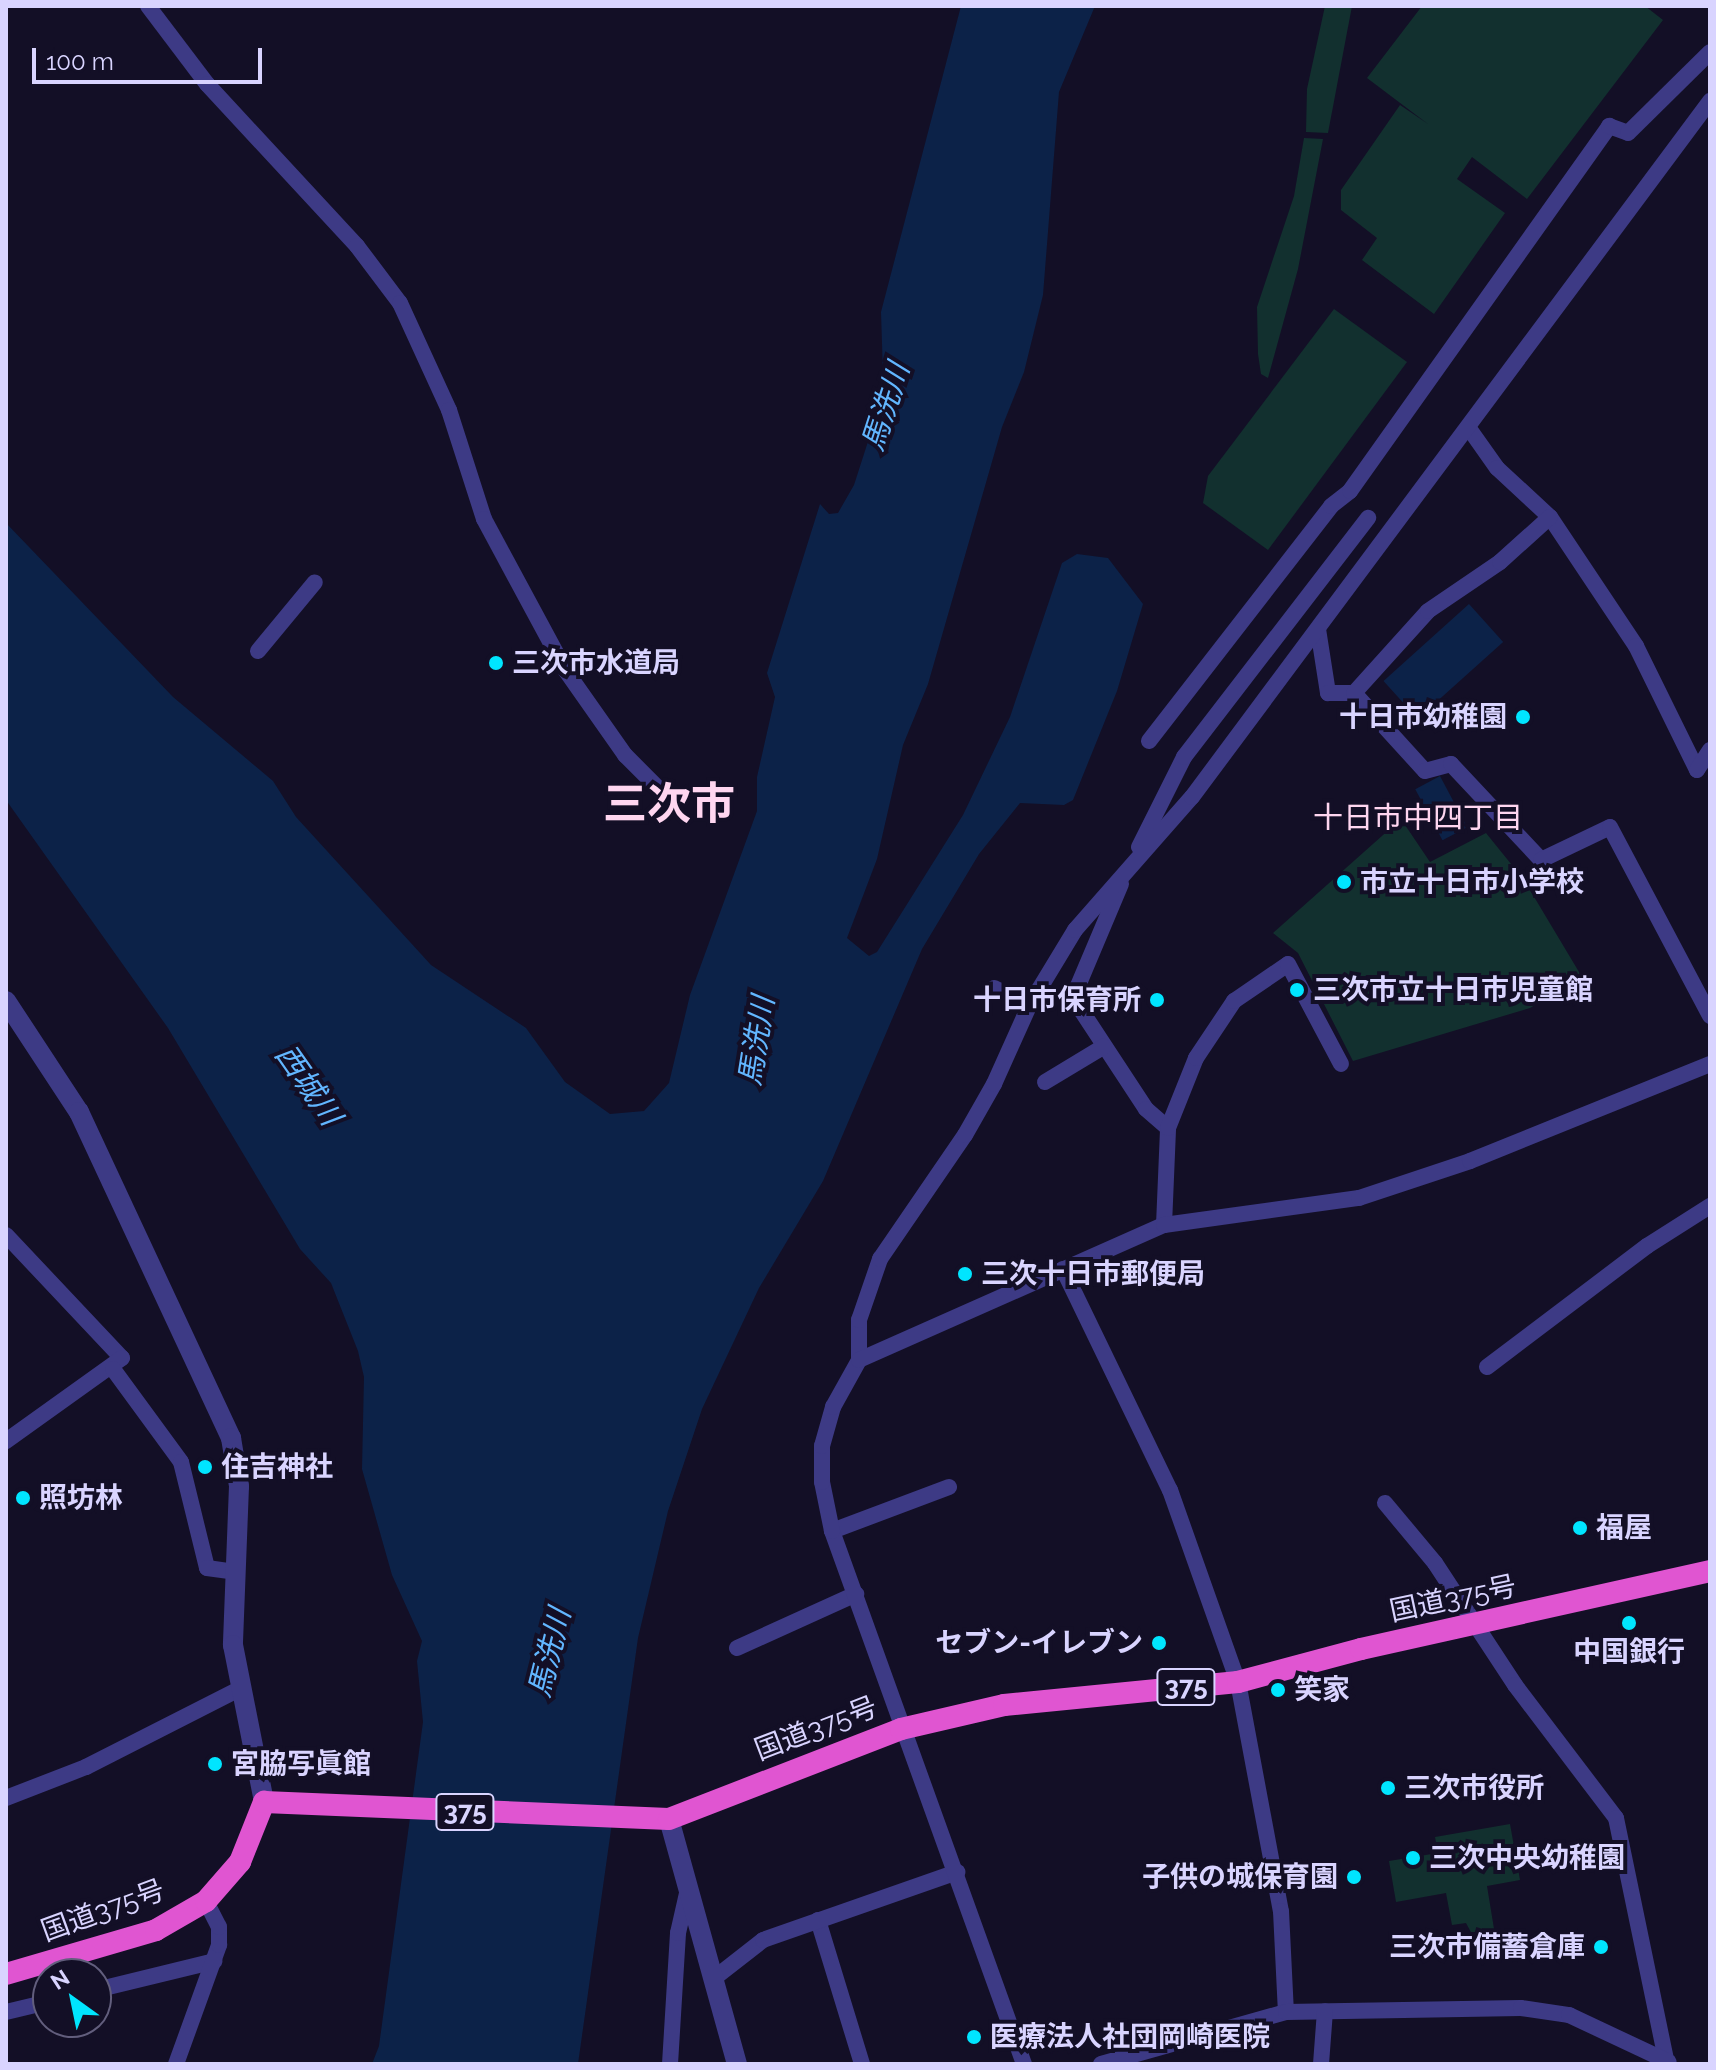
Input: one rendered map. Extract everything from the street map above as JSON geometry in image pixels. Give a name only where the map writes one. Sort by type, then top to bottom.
[{"type":"highway","name":"国道375号","points":[[6,1974],[156,1930],[206,1901],[240,1862],[264,1802],[669,1819],[901,1729],[1004,1705],[1238,1682],[1361,1649],[1475,1626],[1710,1571]]},
{"type":"street","points":[[148,6],[207,84],[357,246],[400,303],[449,410],[484,519],[544,629],[625,755],[665,795]]},
{"type":"street","points":[[1149,741],[1331,506],[1350,491],[1609,126],[1628,133],[1710,52]]},
{"type":"street","points":[[1024,2064],[832,1531],[822,1482],[822,1446],[833,1407],[859,1360],[862,1307],[880,1259],[965,1135],[994,1084],[1029,1006],[1075,930],[1192,797],[1710,101]]},
{"type":"street","points":[[1468,427],[1497,468],[1550,517],[1636,646],[1697,770],[1710,750]]},
{"type":"street","points":[[1354,693],[1428,611],[1500,562],[1550,517]]},
{"type":"street","points":[[1168,1128],[1146,1109],[1103,1047],[1081,1010],[1077,988],[1129,868],[1184,757],[1368,518]]},
{"type":"street","points":[[258,651],[315,582]]},
{"type":"street","points":[[1318,629],[1328,693],[1354,693],[1425,771],[1451,764],[1541,860],[1610,827],[1710,1016]]},
{"type":"street","points":[[1164,1225],[1168,1128],[1196,1058],[1234,1001],[1288,964],[1341,1064]]},
{"type":"street","points":[[994,988],[1029,1006]]},
{"type":"street","points":[[6,1001],[79,1112],[231,1438],[239,1486],[233,1645],[264,1802]]},
{"type":"street","points":[[1045,1082],[1103,1047]]},
{"type":"street","points":[[859,1360],[1164,1225],[1359,1198],[1470,1161],[1708,1070]]},
{"type":"street","points":[[1487,1367],[1647,1246],[1710,1206]]},
{"type":"street","points":[[6,1235],[122,1358],[113,1369],[6,1441]]},
{"type":"street","points":[[1063,1269],[1170,1490],[1238,1682],[1281,1911],[1286,2012]]},
{"type":"street","points":[[113,1369],[181,1462],[207,1568],[237,1572]]},
{"type":"street","points":[[832,1531],[949,1487]]},
{"type":"street","points":[[1385,1503],[1435,1563],[1475,1626],[1616,1818],[1669,2061]]},
{"type":"street","points":[[737,1648],[856,1594]]},
{"type":"street","points":[[6,1798],[86,1767],[241,1688]]},
{"type":"street","points":[[669,1819],[717,1976],[737,2064]]},
{"type":"street","points":[[717,1976],[763,1940],[957,1872]]},
{"type":"street","points":[[670,2064],[678,1933],[688,1889]]},
{"type":"street","points":[[159,2064],[177,2062],[215,1961],[219,1927],[206,1901]]},
{"type":"street","points":[[818,1920],[862,2064]]},
{"type":"street","points":[[112,1986],[215,1961]]},
{"type":"street","points":[[6,2012],[32,2006]]},
{"type":"street","points":[[1101,2064],[1286,2012],[1521,2008],[1569,2015],[1669,2061]]},
{"type":"street","points":[[1321,2064],[1325,2011]]},
{"type":"green space","points":[[1325,6],[1352,6],[1328,133],[1306,132],[1307,89]]},
{"type":"green space","points":[[1422,6],[1645,6],[1663,20],[1527,199],[1472,157],[1457,179],[1505,213],[1434,314],[1362,260],[1377,238],[1341,210],[1341,190],[1400,105],[1428,124],[1367,78]]},
{"type":"green space","points":[[1304,138],[1323,139],[1298,269],[1268,378],[1261,374],[1257,307],[1294,196]]},
{"type":"green space","points":[[1334,309],[1407,362],[1268,550],[1203,503],[1208,476]]},
{"type":"green space","points":[[1401,819],[1430,862],[1486,833],[1524,880],[1582,977],[1530,1008],[1353,1061],[1298,953],[1273,933]]},
{"type":"green space","points":[[1510,1824],[1520,1880],[1487,1886],[1495,1935],[1473,1936],[1466,1923],[1452,1925],[1446,1893],[1396,1902],[1389,1861],[1438,1853],[1435,1837]]},
{"type":"water","points":[[961,6],[1095,6],[1059,92],[1043,295],[1024,372],[1002,427],[928,684],[903,745],[877,859],[847,938],[869,956],[877,952],[963,815],[1010,717],[1062,563],[1077,554],[1108,558],[1143,604],[1117,691],[1073,800],[1064,805],[1020,803],[979,854],[922,949],[823,1181],[759,1288],[702,1409],[668,1511],[638,1638],[578,2064],[372,2064],[379,2046],[423,1722],[417,1661],[422,1641],[392,1575],[362,1469],[364,1377],[358,1351],[331,1283],[300,1249],[168,1028],[6,800],[6,523],[173,697],[273,781],[296,817],[431,965],[526,1028],[565,1082],[610,1114],[644,1111],[669,1083],[690,995],[757,811],[757,777],[775,697],[767,673],[820,504],[829,514],[838,513],[854,485],[873,426],[883,375],[881,312]]},
{"type":"water","points":[[1469,604],[1503,642],[1418,719],[1384,681]]},
{"type":"water","points":[[1440,776],[1467,827],[1443,840],[1415,789]]},
{"type":"place","name":"三次市水道局","points":[[496,663]]},
{"type":"place","name":"十日市幼稚園","points":[[1523,717]]},
{"type":"place","name":"市立十日市小学校","points":[[1344,882]]},
{"type":"place","name":"三次市立十日市児童館","points":[[1297,990]]},
{"type":"place","name":"十日市保育所","points":[[1157,1000]]},
{"type":"place","name":"三次十日市郵便局","points":[[965,1274]]},
{"type":"place","name":"住吉神社","points":[[205,1467]]},
{"type":"place","name":"照坊林","points":[[23,1498]]},
{"type":"place","name":"福屋","points":[[1580,1528]]},
{"type":"place","name":"中国銀行","points":[[1629,1623]]},
{"type":"place","name":"セブン-イレブン","points":[[1159,1643]]},
{"type":"place","name":"笑家","points":[[1278,1690]]},
{"type":"place","name":"宮脇写眞館","points":[[215,1764]]},
{"type":"place","name":"三次市役所","points":[[1388,1788]]},
{"type":"place","name":"三次中央幼稚園","points":[[1413,1858]]},
{"type":"place","name":"子供の城保育園","points":[[1354,1877]]},
{"type":"place","name":"三次市備蓄倉庫","points":[[1601,1947]]},
{"type":"place","name":"医療法人社団岡崎医院","points":[[974,2037]]},
{"type":"district","name":"三次市","points":[[669,804]]},
{"type":"district","name":"十日市中四丁目","points":[[1418,818]]},
{"type":"water label","name":"馬洗川","points":[[886,407]]},
{"type":"water label","name":"馬洗川","points":[[757,1041]]},
{"type":"water label","name":"西城川","points":[[308,1085]]},
{"type":"water label","name":"馬洗川","points":[[550,1653]]}]
